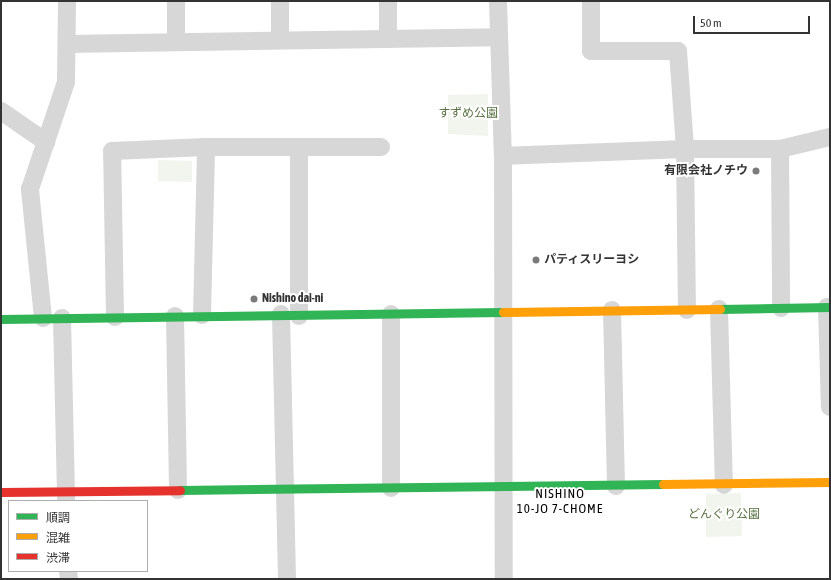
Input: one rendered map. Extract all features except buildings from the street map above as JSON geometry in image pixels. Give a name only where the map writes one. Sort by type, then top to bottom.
[{"type":"street","points":[[43,318],[30,189],[66,82],[67,1]]},
{"type":"street","points":[[176,1],[176,42]]},
{"type":"street","points":[[280,1],[280,40]]},
{"type":"street","points":[[388,1],[388,39]]},
{"type":"street","points":[[498,1],[503,156],[502,312],[504,579]]},
{"type":"street","points":[[591,1],[591,51],[678,51],[685,149],[687,310]]},
{"type":"street","points":[[67,44],[499,37]]},
{"type":"street","points":[[2,114],[46,142]]},
{"type":"street","points":[[503,156],[685,149],[780,149],[830,137]]},
{"type":"street","points":[[202,315],[206,147]]},
{"type":"street","points":[[115,317],[112,151],[206,147],[300,149],[381,147]]},
{"type":"street","points":[[299,316],[300,149]]},
{"type":"street","points":[[780,149],[781,308]]},
{"type":"street","points":[[1,319],[281,314],[299,316],[829,307],[830,407]]},
{"type":"street","points":[[719,309],[724,485]]},
{"type":"street","points":[[612,310],[616,486]]},
{"type":"street","points":[[281,314],[283,489],[287,579]]},
{"type":"street","points":[[391,314],[391,488]]},
{"type":"street","points":[[175,316],[178,490]]},
{"type":"street","points":[[62,318],[66,496]]},
{"type":"street","points":[[1,492],[66,496],[178,490],[724,485],[830,482]]},
{"type":"green space","name":"すずめ公園","points":[[488,94],[488,136],[448,134],[448,95]]},
{"type":"green space","points":[[158,160],[192,161],[192,182],[158,181]]},
{"type":"green space","name":"どんぐり公園","points":[[741,493],[742,536],[706,537],[706,494]]},
{"type":"traffic: fast","points":[[720,309],[830,307]]},
{"type":"traffic: fast","points":[[1,319],[503,312]]},
{"type":"traffic: fast","points":[[180,490],[663,484]]},
{"type":"traffic: slow","points":[[503,312],[720,309]]},
{"type":"traffic: slow","points":[[663,484],[830,482]]},
{"type":"traffic: jam","points":[[1,492],[180,490]]},
{"type":"place","name":"有限会社ノチウ","points":[[756,171]]},
{"type":"place","name":"パティスリーヨシ","points":[[536,260]]},
{"type":"place","name":"Nishino dai-ni","points":[[254,299]]},
{"type":"district","name":"NISHINO 10-JO 7-CHOME","points":[[560,502]]}]
